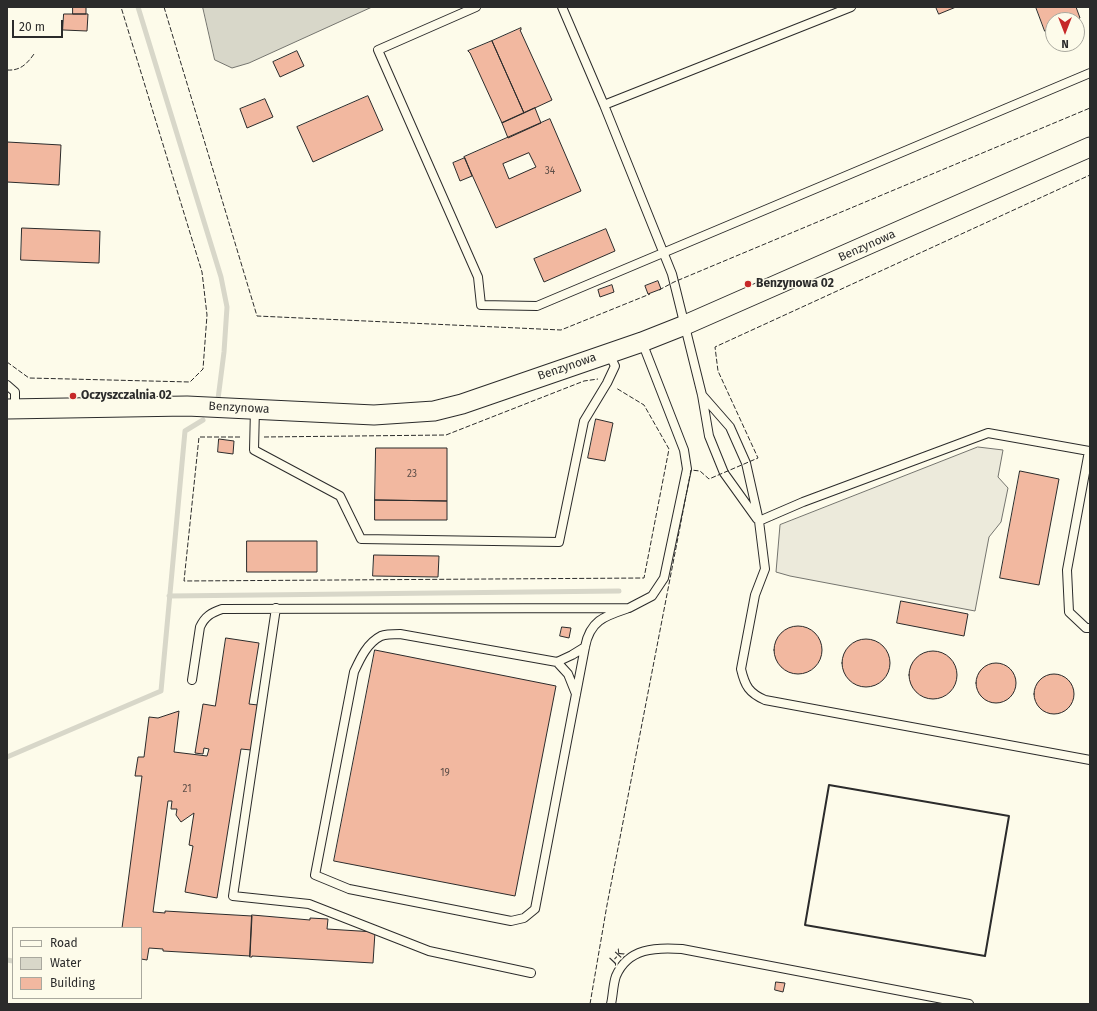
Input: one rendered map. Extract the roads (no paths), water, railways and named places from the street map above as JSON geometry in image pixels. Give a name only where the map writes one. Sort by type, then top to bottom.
[{"type":"street","name":"Benzynowa","points":[[11,408],[187,406],[255,408],[374,415],[434,412],[462,404],[642,342],[685,325],[1090,147]]},
{"type":"lane","points":[[476,7],[378,50],[478,277],[482,305],[537,306],[1090,73]]},
{"type":"lane","points":[[562,7],[604,105],[672,274],[702,394],[709,436],[724,473],[758,521]]},
{"type":"lane","points":[[604,105],[851,7]]},
{"type":"lane","points":[[585,647],[557,662],[400,634],[382,636],[371,643],[354,672],[315,875],[350,889],[510,921],[524,918],[535,909],[585,647],[586,638],[595,623],[611,614],[629,608],[652,596],[664,578],[687,469],[684,450],[642,342]]},
{"type":"lane","points":[[255,408],[254,450],[340,496],[361,539],[559,542],[584,420],[607,383],[615,366],[608,353]]},
{"type":"lane","points":[[7,386],[15,392],[11,408]]},
{"type":"lane","points":[[702,394],[730,427],[746,463],[758,521],[765,569],[755,595],[742,663],[744,680],[754,695],[765,700],[1090,760]]},
{"type":"lane","points":[[758,521],[803,502],[988,433],[1089,451],[1067,570],[1069,612],[1086,628],[1090,628]]},
{"type":"lane","points":[[276,608],[233,896],[309,904],[430,951],[531,973]]},
{"type":"lane","points":[[192,680],[200,627],[203,620],[210,613],[222,609],[629,608]]},
{"type":"lane","points":[[557,662],[568,674],[576,694]]},
{"type":"lane","name":"J-K","points":[[611,1004],[616,977],[625,964],[639,952],[663,948],[682,949],[969,1004]]},
{"type":"water","points":[[203,7],[372,7],[249,63],[232,68],[215,60]]},
{"type":"waterway","points":[[138,7],[221,277],[227,307],[224,352],[218,399]]},
{"type":"waterway","points":[[7,757],[161,691],[185,431],[203,420]]},
{"type":"waterway","points":[[169,596],[619,591]]},
{"type":"waterway","points":[[7,960],[12,961]]},
{"type":"place","name":"Benzynowa 02","points":[[748,284]]},
{"type":"place","name":"Oczyszczalnia 02","points":[[73,396]]}]
